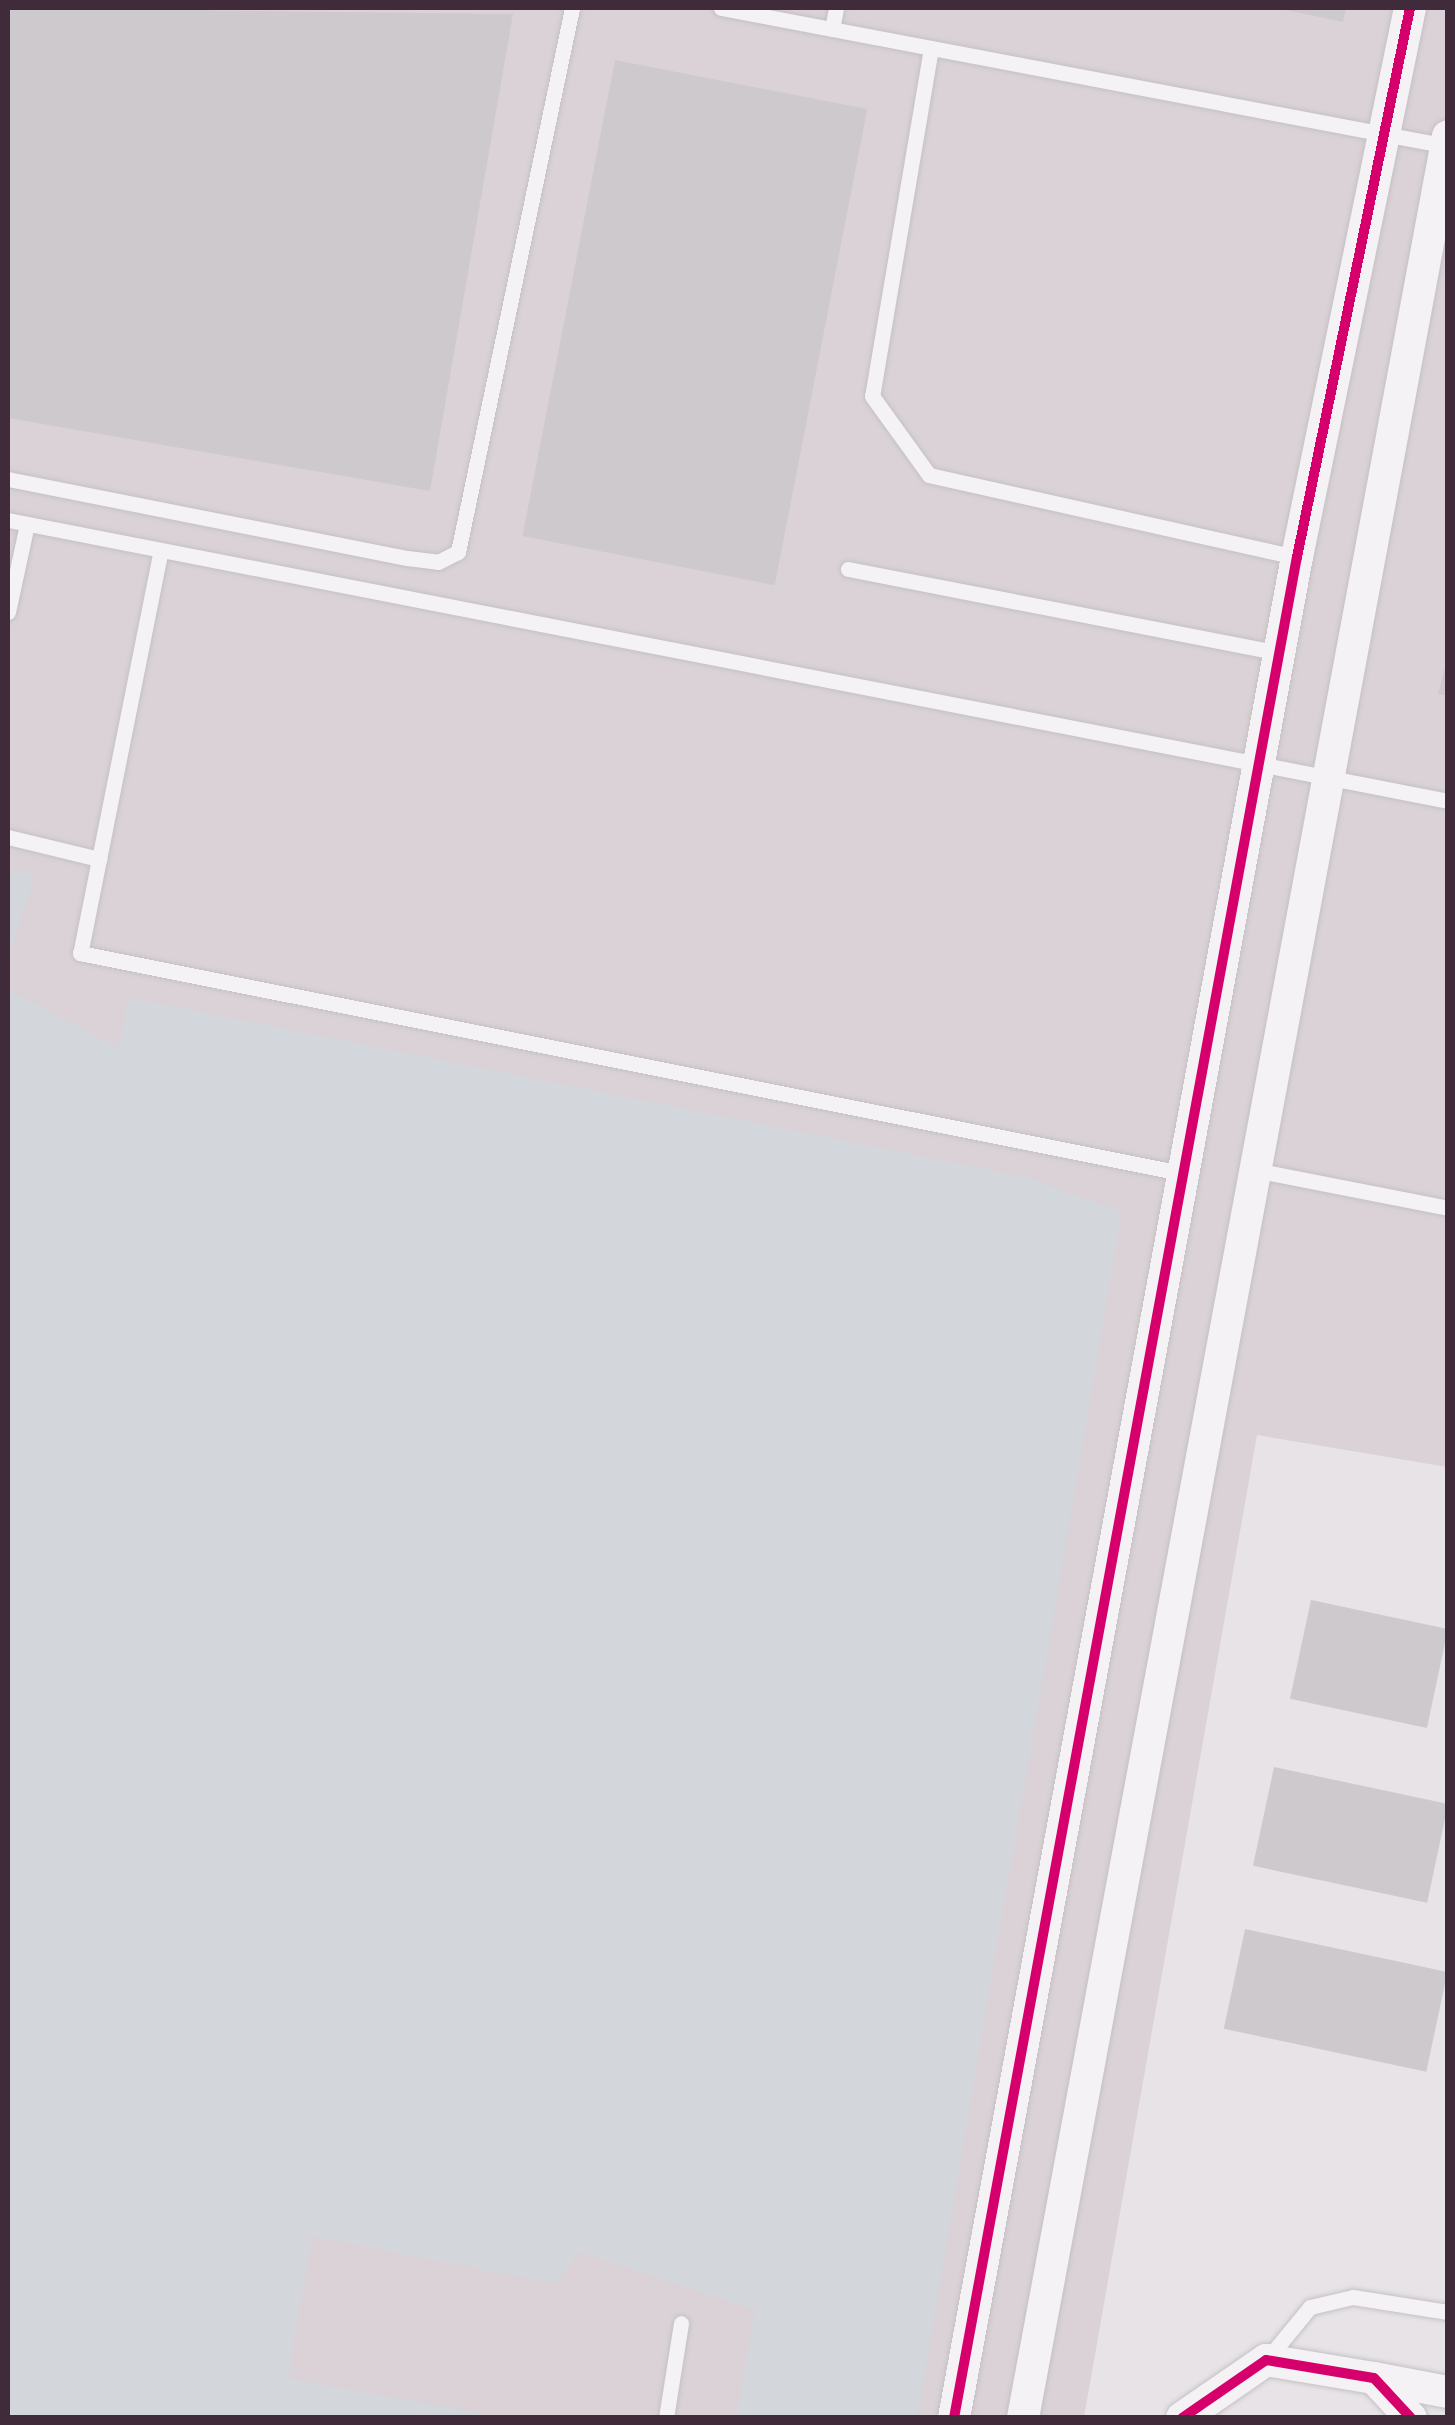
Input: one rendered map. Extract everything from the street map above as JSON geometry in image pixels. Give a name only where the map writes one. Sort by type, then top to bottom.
[{"type":"street","points":[[954,2418],[1186,1174],[1296,557],[1410,8]]},
{"type":"street","points":[[1023,2418],[1447,142]]},
{"type":"street","points":[[1182,2418],[1266,2360],[1448,2392]]},
{"type":"street","points":[[1374,2378],[1411,2418]]},
{"type":"lane","points":[[8,478],[407,558],[438,562],[458,552],[572,8]]},
{"type":"lane","points":[[721,8],[1385,134],[1447,142]]},
{"type":"lane","points":[[832,29],[836,8]]},
{"type":"lane","points":[[931,48],[872,396],[928,475],[1296,557]]},
{"type":"lane","points":[[8,520],[160,554],[1448,800]]},
{"type":"lane","points":[[8,612],[27,524]]},
{"type":"lane","points":[[160,554],[80,953],[1186,1174]]},
{"type":"lane","points":[[848,569],[1279,653]]},
{"type":"lane","points":[[8,837],[99,858]]},
{"type":"lane","points":[[1253,1170],[1448,1208]]},
{"type":"lane","points":[[1266,2360],[1310,2307],[1353,2297],[1448,2312]]},
{"type":"lane","points":[[666,2418],[680,2324]]},
{"type":"shaded area","points":[[8,8],[1447,8],[1447,1467],[1257,1435],[1084,2417],[8,2418]]},
{"type":"shaded area","points":[[8,868],[35,876],[8,960]]},
{"type":"shaded area","points":[[8,990],[119,1048],[128,997],[1027,1177],[1122,1212],[917,2417],[736,2417],[755,2310],[578,2252],[556,2284],[312,2236],[288,2378],[500,2417],[8,2417]]},
{"type":"building","points":[[8,8],[513,14],[430,491],[8,418]]},
{"type":"building","points":[[1277,8],[1346,8],[1343,22]]},
{"type":"building","points":[[615,60],[867,109],[775,585],[522,536]]},
{"type":"building","points":[[1448,656],[1448,696],[1438,694]]},
{"type":"building","points":[[1311,1600],[1448,1629],[1427,1728],[1290,1699]]},
{"type":"building","points":[[1274,1767],[1448,1804],[1427,1903],[1253,1866]]},
{"type":"building","points":[[1245,1929],[1447,1972],[1426,2072],[1224,2029]]},
{"type":"cycle path","points":[[954,2418],[1297,557],[1410,8]]},
{"type":"cycle path","points":[[1182,2418],[1266,2360],[1374,2378],[1411,2418]]}]
